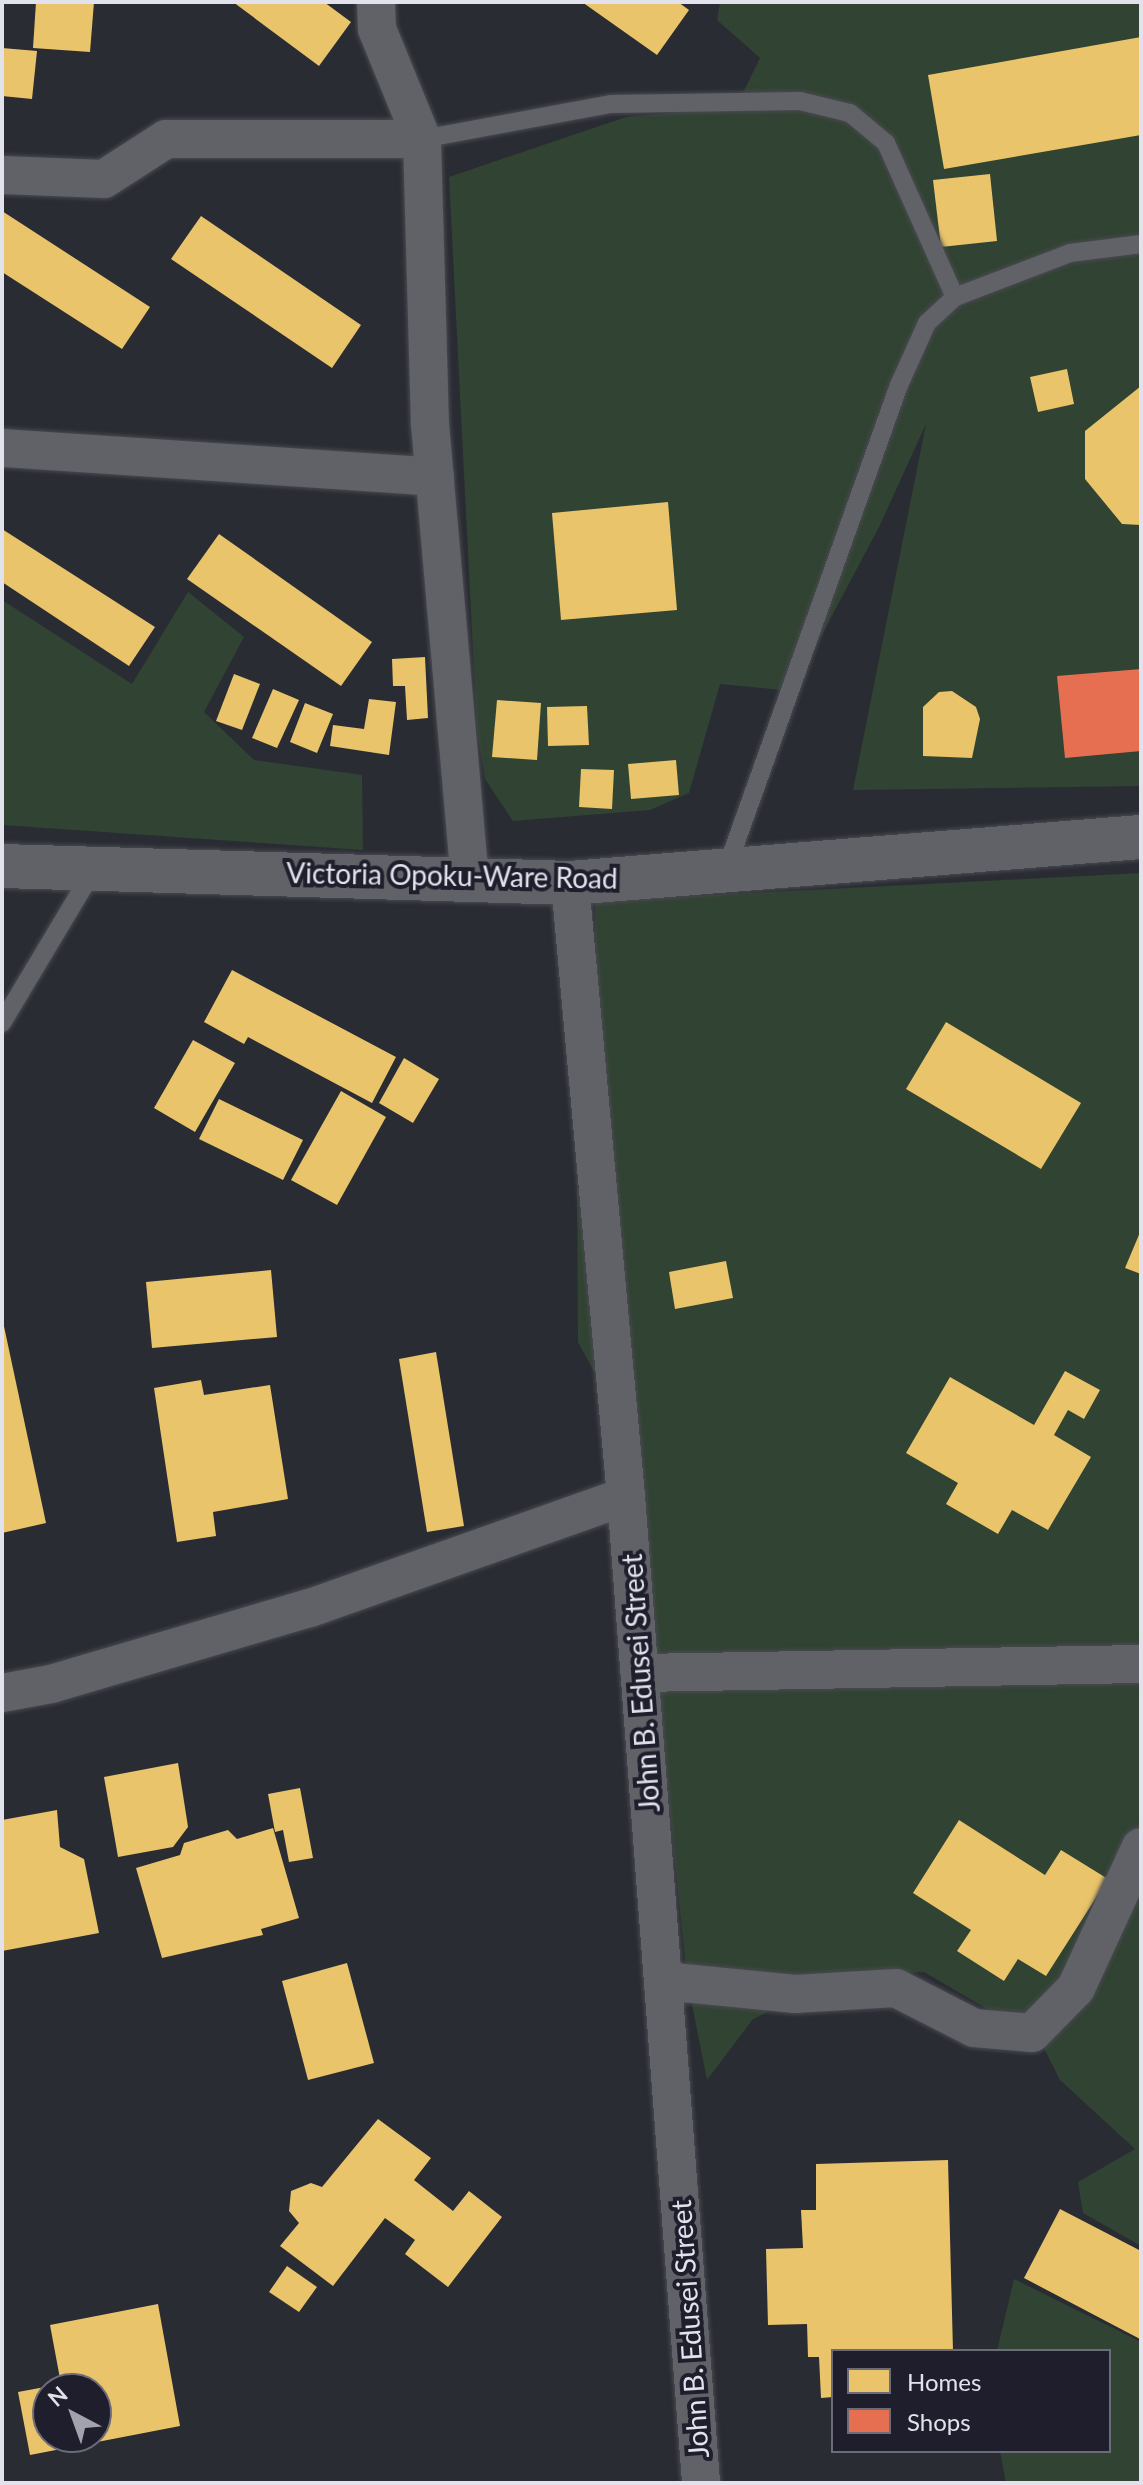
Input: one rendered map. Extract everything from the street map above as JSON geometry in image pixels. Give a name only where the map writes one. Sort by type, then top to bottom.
[{"type":"main road","name":"Victoria Opoku-Ware Road","points":[[2,866],[470,877],[570,883],[1141,837]]},
{"type":"street","points":[[376,2],[377,29],[422,139],[435,477],[470,877]]},
{"type":"street","points":[[2,175],[104,179],[166,139],[422,139]]},
{"type":"street","points":[[2,448],[435,477]]},
{"type":"street","name":"John B. Edusei Street","points":[[570,883],[626,1496],[701,2483]]},
{"type":"street","points":[[2,1693],[51,1684],[310,1608],[626,1496]]},
{"type":"street","points":[[640,1673],[1141,1664]]},
{"type":"street","points":[[663,1981],[795,1994],[896,1988],[974,2028],[1032,2033],[1076,1988],[1141,1847]]},
{"type":"lane","points":[[422,139],[611,104],[800,101],[850,113],[886,143],[955,297]]},
{"type":"lane","points":[[726,870],[899,385],[927,323],[955,297],[1070,253],[1141,244]]},
{"type":"lane","points":[[2,1023],[95,868]]},
{"type":"green space","points":[[720,2],[1141,2],[1141,786],[853,790],[926,424],[879,527],[792,691],[720,684],[689,793],[650,810],[513,821],[485,779],[477,731],[449,177],[626,117],[736,107],[760,58],[717,20]]},
{"type":"green space","points":[[188,592],[244,637],[204,712],[254,760],[362,775],[363,850],[2,825],[2,600],[132,684]]},
{"type":"green space","points":[[1141,873],[1141,2246],[1083,2213],[1078,2182],[1135,2149],[1060,2080],[1040,2040],[924,1972],[842,1976],[753,2019],[707,2080],[687,1979],[662,1734],[603,1388],[578,1342],[577,1188],[609,1188],[596,1050],[595,901]]},
{"type":"green space","points":[[1014,2279],[1141,2342],[1141,2483],[1006,2483],[1000,2453],[1111,2453],[1111,2349],[997,2349]]},
{"type":"building: Homes","points":[[36,2],[94,2],[90,52],[33,48]]},
{"type":"building: Homes","points":[[233,2],[324,2],[351,22],[319,66]]},
{"type":"building: Homes","points":[[582,2],[678,2],[689,10],[657,55]]},
{"type":"building: Homes","points":[[1141,37],[1141,135],[944,169],[928,75]]},
{"type":"building: Homes","points":[[2,48],[37,51],[32,99],[2,96]]},
{"type":"building: Homes","points":[[990,174],[997,241],[941,247],[933,180]]},
{"type":"building: Homes","points":[[2,211],[150,307],[122,349],[2,272]]},
{"type":"building: Homes","points":[[201,216],[361,325],[332,368],[171,259]]},
{"type":"building: Homes","points":[[1067,369],[1074,404],[1038,412],[1030,377]]},
{"type":"building: Homes","points":[[1141,386],[1141,525],[1122,524],[1085,479],[1085,431]]},
{"type":"building: Homes","points":[[668,502],[677,610],[561,620],[552,513]]},
{"type":"building: Homes","points":[[2,529],[155,627],[129,666],[2,582]]},
{"type":"building: Homes","points":[[219,534],[372,642],[341,686],[187,579]]},
{"type":"building: Homes","points":[[425,657],[428,718],[407,720],[405,686],[393,686],[392,659]]},
{"type":"building: Homes","points":[[234,674],[260,684],[242,730],[216,721]]},
{"type":"building: Homes","points":[[273,689],[299,700],[277,748],[252,738]]},
{"type":"building: Homes","points":[[952,691],[976,707],[980,719],[972,758],[923,756],[923,707],[939,692]]},
{"type":"building: Homes","points":[[369,699],[396,702],[389,755],[330,746],[333,725],[364,729]]},
{"type":"building: Homes","points":[[497,700],[541,703],[537,760],[492,757]]},
{"type":"building: Homes","points":[[305,703],[333,714],[317,753],[290,742]]},
{"type":"building: Homes","points":[[587,706],[589,745],[548,746],[547,707]]},
{"type":"building: Homes","points":[[676,760],[679,795],[631,799],[628,764]]},
{"type":"building: Homes","points":[[581,769],[614,770],[612,809],[579,807]]},
{"type":"building: Homes","points":[[232,970],[396,1057],[372,1103],[248,1037],[244,1044],[204,1022]]},
{"type":"building: Homes","points":[[946,1022],[1081,1103],[1041,1169],[906,1089]]},
{"type":"building: Homes","points":[[193,1040],[235,1063],[195,1132],[154,1108]]},
{"type":"building: Homes","points":[[404,1058],[439,1079],[413,1123],[379,1103]]},
{"type":"building: Homes","points":[[341,1091],[386,1117],[337,1205],[291,1180]]},
{"type":"building: Homes","points":[[219,1099],[303,1140],[283,1180],[199,1139]]},
{"type":"building: Homes","points":[[1141,1230],[1141,1274],[1125,1268]]},
{"type":"building: Homes","points":[[726,1261],[733,1298],[675,1309],[669,1272]]},
{"type":"building: Homes","points":[[271,1270],[277,1337],[152,1348],[146,1282]]},
{"type":"building: Homes","points":[[2,1317],[46,1523],[2,1533]]},
{"type":"building: Homes","points":[[436,1352],[464,1526],[427,1532],[399,1359]]},
{"type":"building: Homes","points":[[1065,1371],[1100,1390],[1084,1419],[1068,1410],[1054,1435],[1091,1457],[1048,1530],[1012,1510],[998,1534],[946,1504],[958,1483],[906,1453],[950,1377],[1034,1425]]},
{"type":"building: Homes","points":[[201,1380],[204,1395],[270,1385],[288,1499],[213,1512],[216,1536],[177,1542],[154,1388]]},
{"type":"building: Homes","points":[[178,1763],[188,1827],[173,1847],[118,1857],[104,1777]]},
{"type":"building: Homes","points":[[300,1788],[313,1858],[289,1862],[283,1830],[275,1832],[268,1794]]},
{"type":"building: Homes","points":[[57,1810],[60,1847],[84,1859],[99,1933],[2,1951],[2,1820]]},
{"type":"building: Homes","points":[[959,1820],[1045,1875],[1061,1850],[1108,1879],[1046,1976],[1018,1959],[1004,1981],[957,1951],[971,1930],[913,1893]]},
{"type":"building: Homes","points":[[273,1828],[299,1918],[261,1929],[263,1935],[162,1958],[136,1868],[180,1855],[184,1843],[228,1830],[237,1839]]},
{"type":"building: Homes","points":[[347,1963],[374,2063],[308,2080],[282,1981]]},
{"type":"building: Homes","points":[[378,2119],[431,2158],[414,2180],[453,2211],[469,2191],[502,2217],[448,2287],[405,2254],[415,2240],[385,2218],[333,2286],[280,2246],[299,2223],[289,2211],[291,2191],[311,2183],[322,2187]]},
{"type":"building: Homes","points":[[948,2160],[953,2349],[831,2349],[831,2397],[821,2398],[819,2357],[808,2357],[807,2324],[768,2325],[766,2249],[803,2248],[801,2210],[816,2210],[816,2164]]},
{"type":"building: Homes","points":[[1060,2209],[1141,2251],[1140,2339],[1024,2278]]},
{"type":"building: Homes","points":[[287,2266],[317,2287],[299,2312],[269,2292]]},
{"type":"building: Homes","points":[[158,2304],[180,2426],[112,2439],[112,2373],[59,2373],[50,2325]]},
{"type":"building: Homes","points":[[32,2389],[32,2453],[40,2453],[30,2455],[18,2392]]},
{"type":"building: Shops","points":[[1141,669],[1141,751],[1065,758],[1057,676]]}]
